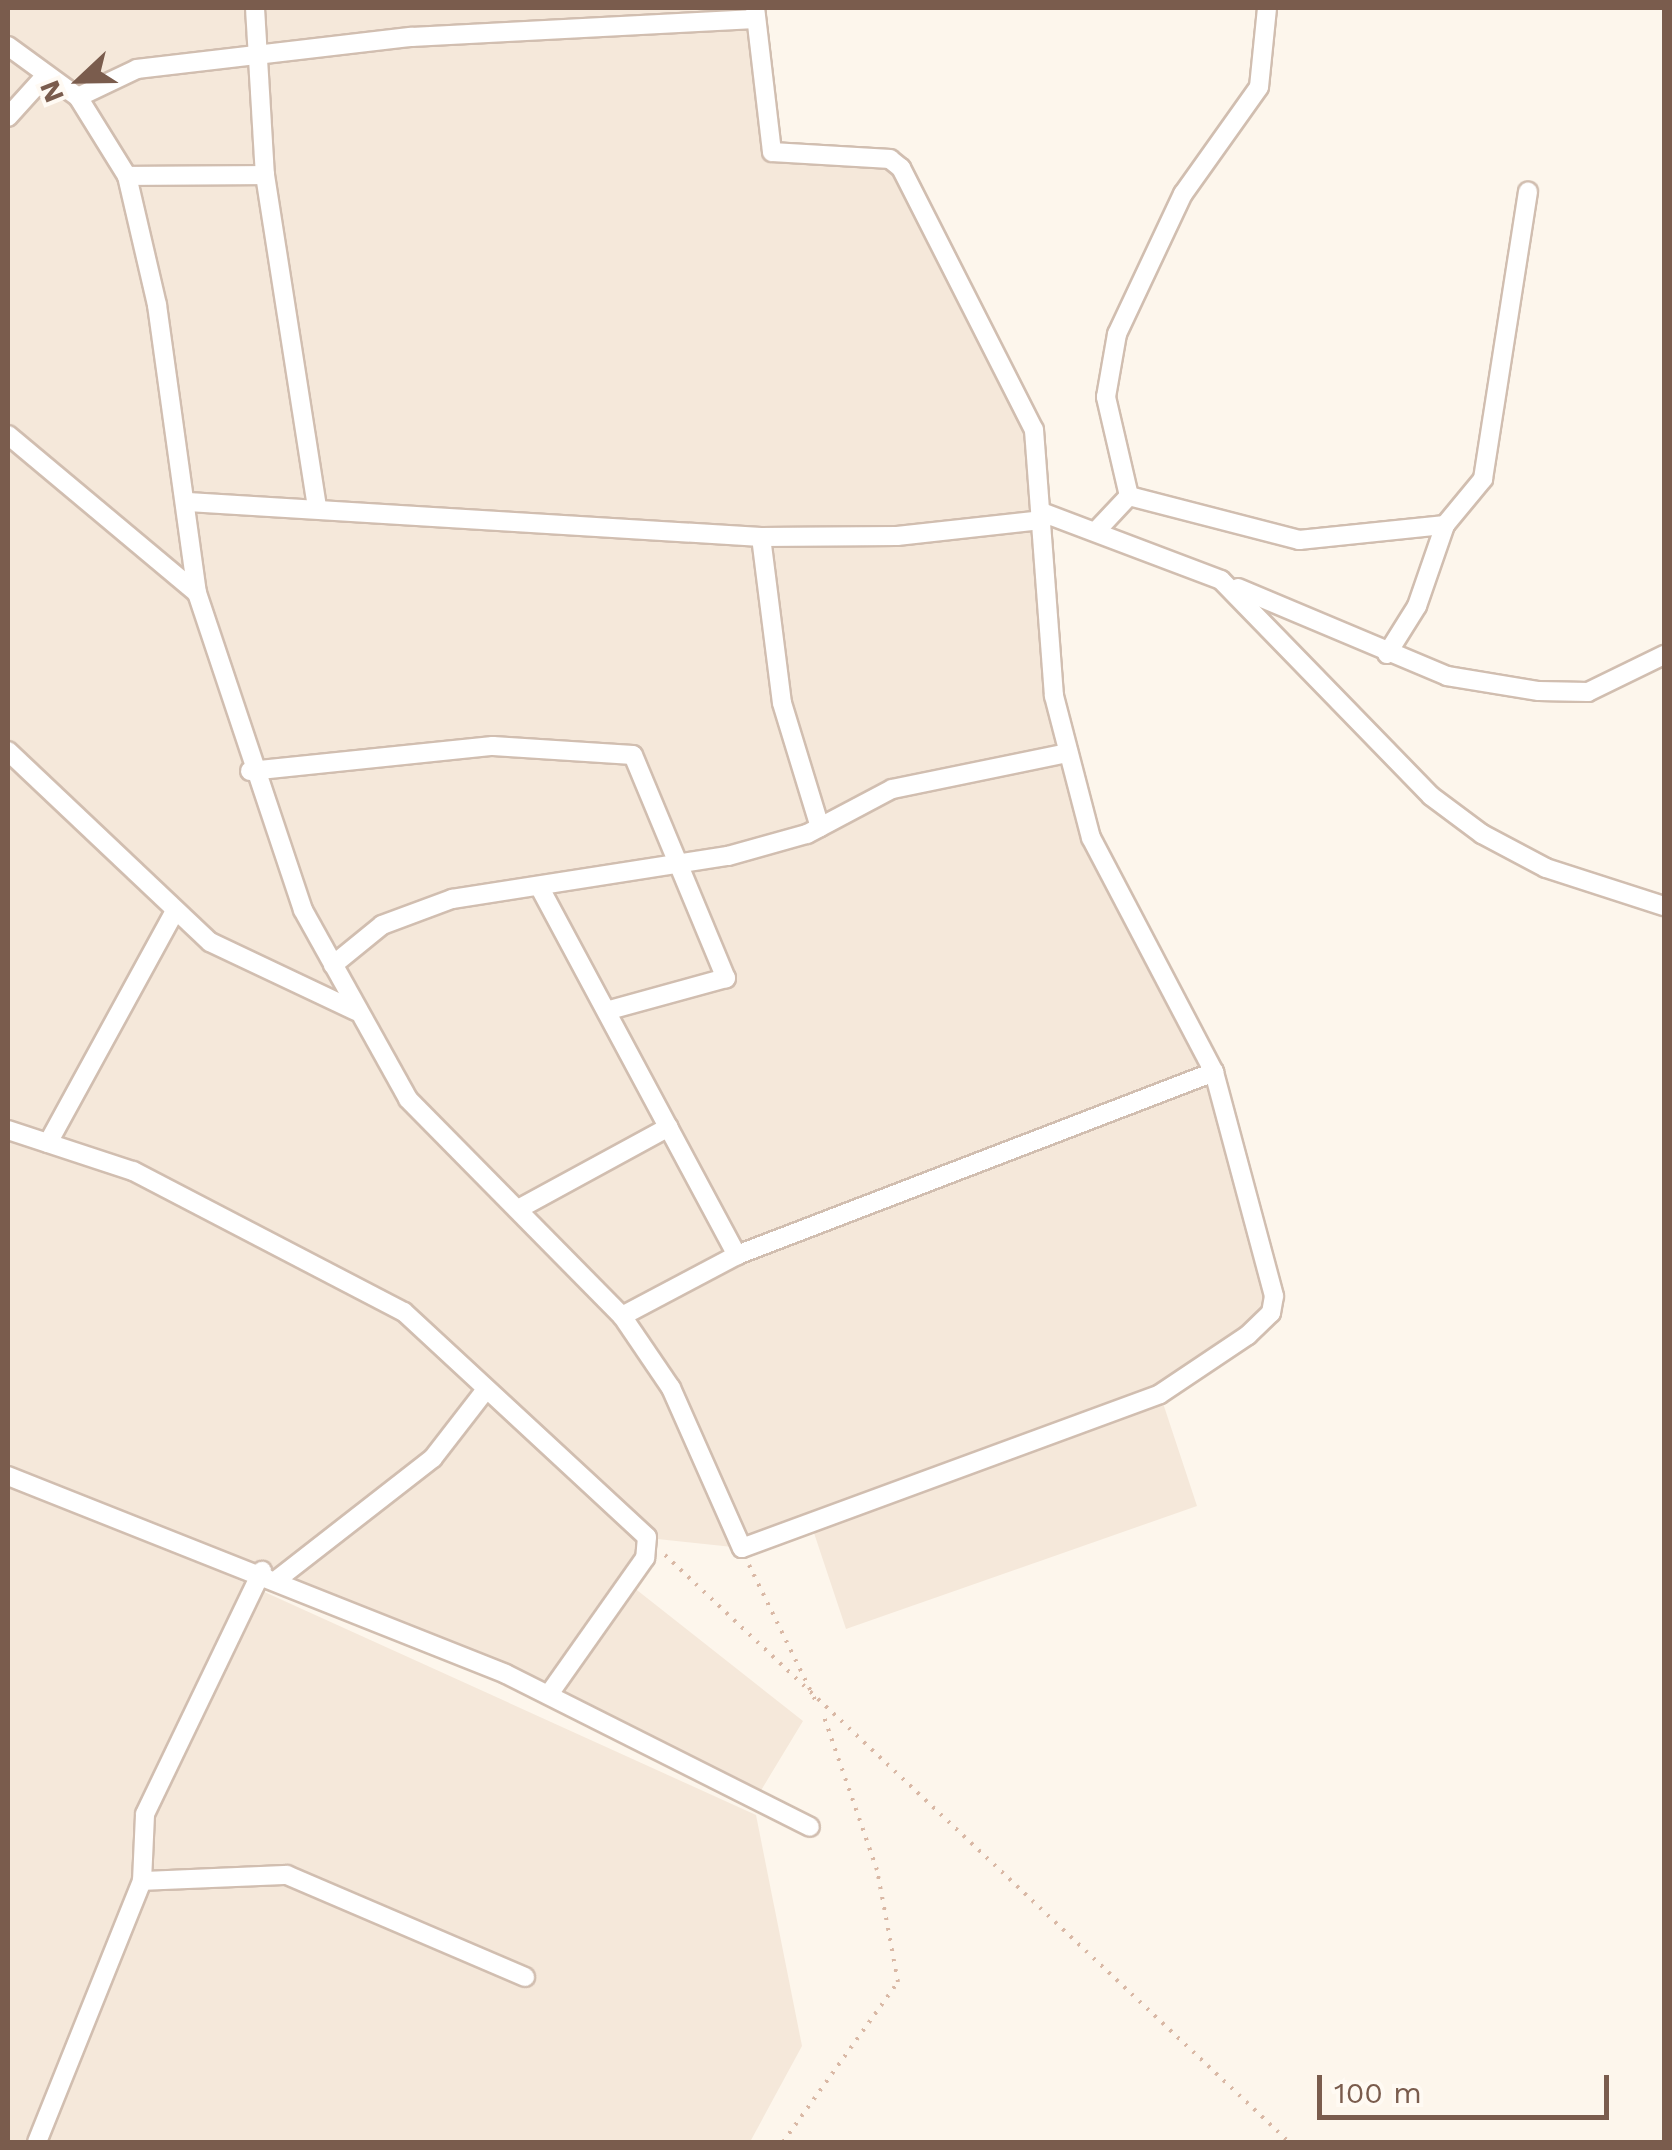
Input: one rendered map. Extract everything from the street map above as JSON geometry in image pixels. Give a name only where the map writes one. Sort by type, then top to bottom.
[{"type":"street","points":[[255,8],[265,175],[317,506]]},
{"type":"street","points":[[1129,496],[1106,397],[1117,334],[1183,194],[1259,87],[1267,8]]},
{"type":"street","points":[[8,46],[78,97],[127,176],[188,502],[197,593],[250,771],[333,965],[408,1099],[466,1165],[522,1207],[622,1316],[671,1388],[742,1548],[1160,1394],[1271,1313],[1268,1270],[1214,1072],[1108,887],[1068,753],[1042,605],[1044,516],[1027,413],[901,168],[890,158],[772,152],[755,13],[411,37],[258,58],[137,69],[78,97]]},
{"type":"street","points":[[8,116],[46,75]]},
{"type":"street","points":[[127,176],[265,175]]},
{"type":"street","points":[[1387,654],[1417,606],[1445,525],[1483,479],[1528,192]]},
{"type":"street","points":[[8,435],[197,593]]},
{"type":"street","points":[[1129,496],[1299,540],[1445,525]]},
{"type":"street","points":[[1098,530],[1129,496]]},
{"type":"street","points":[[188,502],[317,506],[761,537],[896,536],[1044,516],[1098,530],[1387,654],[1448,676],[1565,695],[1664,655]]},
{"type":"street","points":[[761,537],[782,703],[820,828]]},
{"type":"street","points":[[1220,580],[1431,796],[1482,834],[1546,868],[1664,906]]},
{"type":"street","points":[[250,771],[494,746],[627,751],[684,864],[726,978],[606,1011]]},
{"type":"street","points":[[8,751],[174,913],[210,942],[356,1011]]},
{"type":"street","points":[[333,965],[404,913],[684,864],[820,828],[892,789],[1068,753]]},
{"type":"street","points":[[540,888],[738,1255]]},
{"type":"street","points":[[48,1143],[174,913]]},
{"type":"street","points":[[622,1316],[738,1255],[1214,1072]]},
{"type":"street","points":[[522,1207],[668,1127]]},
{"type":"street","points":[[8,1130],[133,1171],[404,1312],[484,1392],[648,1537],[645,1558],[549,1694]]},
{"type":"street","points":[[37,2142],[142,1881],[145,1814],[270,1575],[433,1458],[484,1392]]},
{"type":"street","points":[[8,1476],[270,1575],[549,1694],[810,1827]]},
{"type":"street","points":[[142,1881],[286,1875],[525,1977]]},
{"type":"path","points":[[648,1537],[823,1713],[899,1773],[1289,2142]]},
{"type":"path","points":[[742,1548],[823,1713],[877,1870],[898,1982],[783,2142]]},
{"type":"shaded area","points":[[8,8],[755,8],[772,152],[890,159],[1040,435],[1042,605],[1091,838],[1214,1072],[1271,1313],[1160,1394],[1197,1506],[846,1629],[811,1524],[742,1548],[648,1538],[628,1583],[803,1721],[757,1797],[549,1694],[29,1485],[756,1815],[802,2046],[750,2142],[8,2142]]}]
